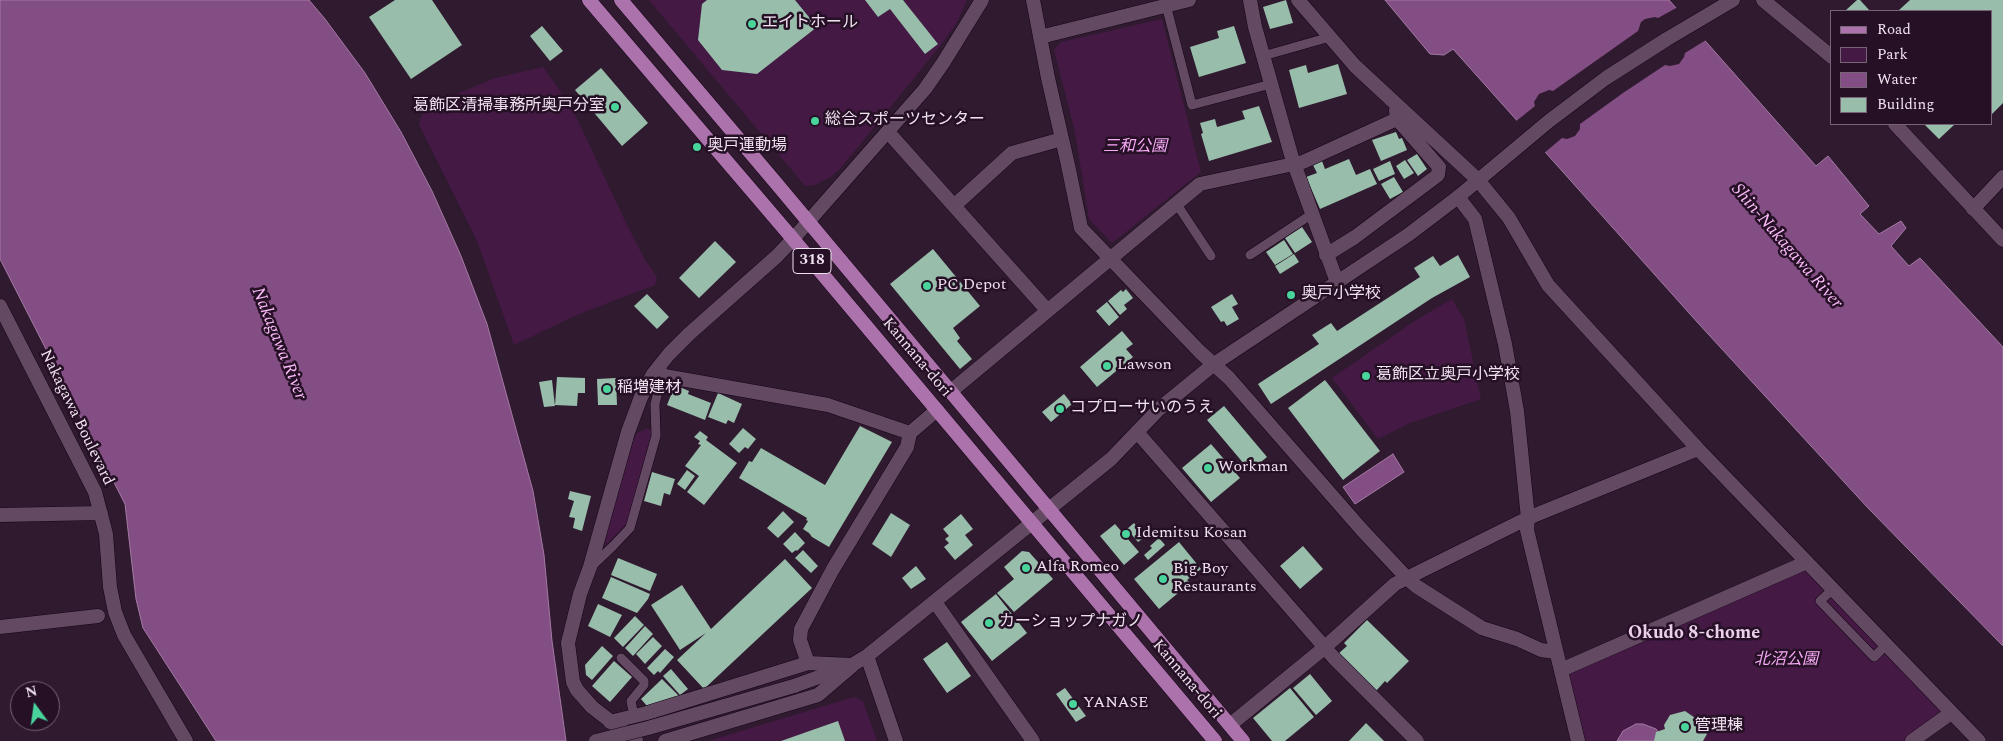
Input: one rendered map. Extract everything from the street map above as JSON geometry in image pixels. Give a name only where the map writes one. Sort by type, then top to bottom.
[{"type":"main road","name":"Kannana-dori","points":[[590,0],[937,410],[1213,741]]},
{"type":"main road","name":"Kannana-dori","points":[[621,0],[1243,741]]},
{"type":"street","points":[[636,741],[592,707],[576,690],[573,682],[568,643],[580,594],[590,567],[628,432],[641,397],[658,375],[669,354],[777,256],[925,89],[944,63],[982,0]]},
{"type":"street","points":[[1033,0],[1081,228],[1229,378],[1362,530],[1407,578],[1416,586],[1482,628],[1517,639],[1542,650],[1556,652]]},
{"type":"street","points":[[1250,0],[1255,27],[1294,164],[1337,282]]},
{"type":"street","points":[[1298,0],[1355,66],[1478,180],[1509,218],[1548,285],[1698,448],[1979,741]]},
{"type":"street","points":[[1762,0],[1830,55]]},
{"type":"street","points":[[1040,37],[1183,1]]},
{"type":"street","points":[[665,741],[818,695],[852,665],[867,656],[935,602],[1111,459],[1159,409],[1214,364],[1408,235],[1458,197],[1549,121],[1606,78],[1666,38],[1731,1]]},
{"type":"street","points":[[1326,255],[1355,237],[1438,175],[1438,167],[1397,119],[1397,105]]},
{"type":"street","points":[[950,392],[1109,258],[1203,183],[1303,162],[1397,119]]},
{"type":"street","points":[[1896,125],[2003,240]]},
{"type":"street","points":[[888,132],[1047,310]]},
{"type":"street","points":[[955,205],[1012,153],[1062,139]]},
{"type":"street","points":[[1973,209],[2003,177]]},
{"type":"street","points":[[1458,197],[1475,219],[1505,344],[1517,411],[1528,518],[1527,530],[1578,741]]},
{"type":"street","name":"Nakagawa Boulevard","points":[[0,306],[95,492],[106,534],[110,587],[115,612],[124,635],[186,741]]},
{"type":"street","points":[[658,375],[828,405],[910,432]]},
{"type":"street","points":[[808,663],[800,640],[800,629],[833,569],[907,447],[910,432],[937,410]]},
{"type":"street","points":[[1137,432],[1324,648],[1416,741]]},
{"type":"street","points":[[1230,725],[1324,648],[1395,584],[1528,518],[1698,448]]},
{"type":"street","points":[[0,515],[101,513]]},
{"type":"street","points":[[1561,670],[1807,562]]},
{"type":"street","points":[[935,602],[1033,741]]},
{"type":"street","points":[[0,627],[98,616]]},
{"type":"street","points":[[867,656],[896,741]]},
{"type":"street","points":[[610,722],[808,663],[852,665]]},
{"type":"street","points":[[596,741],[794,686],[852,665]]},
{"type":"street","points":[[1912,741],[1951,713]]},
{"type":"lane","points":[[1166,5],[1192,105],[1271,84]]},
{"type":"lane","points":[[1263,56],[1330,37]]},
{"type":"lane","points":[[1176,203],[1211,256]]},
{"type":"lane","points":[[1250,255],[1312,214]]},
{"type":"lane","points":[[590,567],[630,528],[656,436],[655,404],[658,375]]},
{"type":"lane","points":[[621,658],[644,681],[644,685],[631,701],[634,716]]},
{"type":"green space","name":"総合スポーツセンター","points":[[649,0],[967,0],[956,24],[940,46],[840,169],[831,177],[815,185],[805,186]]},
{"type":"green space","name":"三和公園","points":[[1162,19],[1201,172],[1112,243],[1089,219],[1075,132],[1054,50],[1061,42]]},
{"type":"green space","points":[[543,67],[572,108],[626,223],[644,258],[657,277],[655,285],[579,314],[514,345],[477,241],[419,125],[421,116],[430,105],[495,78]]},
{"type":"green space","points":[[1452,299],[1464,319],[1481,399],[1410,423],[1378,439],[1332,378],[1416,320]]},
{"type":"green space","points":[[648,428],[652,432],[627,523],[608,543],[604,543],[633,442],[637,433]]},
{"type":"green space","name":"北沼公園","points":[[1806,565],[1946,712],[1904,741],[1582,741],[1565,670]]},
{"type":"green space","points":[[854,697],[863,701],[877,741],[708,741]]},
{"type":"water","name":"Nakagawa River","points":[[0,0],[309,0],[325,19],[365,73],[401,132],[432,191],[461,256],[487,324],[533,491],[544,555],[552,641],[566,741],[216,741],[143,628],[136,599],[125,504],[0,259]]},
{"type":"water","name":"Shin-Nakagawa River","points":[[1385,0],[1669,0],[1816,166],[1828,156],[1869,206],[1860,214],[1879,234],[1901,221],[1906,228],[1891,246],[1909,266],[1920,258],[2003,347],[2003,646],[1868,508],[1698,323],[1453,49],[1444,55],[1430,54]]},
{"type":"water","points":[[1393,454],[1404,472],[1355,504],[1343,487]]},
{"type":"water","points":[[1636,724],[1643,724],[1656,729],[1665,741],[1617,741],[1623,731]]},
{"type":"pier","points":[[1678,7],[1706,40],[1685,53],[1679,64],[1665,65],[1580,124],[1580,129],[1575,136],[1567,139],[1562,138],[1543,154],[1515,122],[1535,106],[1534,102],[1539,94],[1549,90],[1553,91],[1638,31],[1641,22],[1645,19],[1658,18]]},
{"type":"building","points":[[395,0],[432,0],[462,45],[411,79],[369,17]]},
{"type":"building","points":[[707,0],[795,0],[817,27],[757,74],[722,70],[698,40],[702,4]]},
{"type":"building","points":[[865,0],[903,0],[938,44],[925,54],[890,9],[878,17]]},
{"type":"building","points":[[1286,0],[1293,23],[1270,29],[1263,7]]},
{"type":"building","points":[[1857,0],[1860,0],[1869,10],[1846,10]]},
{"type":"building","points":[[1910,0],[2003,0],[2003,103],[1993,113],[1993,10],[1899,10]]},
{"type":"building","points":[[542,26],[563,51],[550,61],[530,36]]},
{"type":"building","points":[[1234,26],[1246,63],[1199,77],[1190,47],[1219,38],[1217,31]]},
{"type":"building","points":[[1338,64],[1347,94],[1299,108],[1289,70],[1306,65],[1308,73]]},
{"type":"building","points":[[601,68],[648,123],[622,146],[575,90]]},
{"type":"building","points":[[1259,106],[1272,142],[1209,161],[1201,134],[1203,133],[1200,123],[1215,119],[1217,127],[1245,119],[1242,111]]},
{"type":"building","points":[[1925,125],[1954,125],[1939,139]]},
{"type":"building","points":[[1396,132],[1399,139],[1402,138],[1407,150],[1381,161],[1372,140]]},
{"type":"building","points":[[1417,154],[1427,169],[1418,176],[1407,160]]},
{"type":"building","points":[[1349,159],[1356,175],[1370,169],[1377,184],[1320,209],[1306,177],[1317,173],[1313,165],[1322,161],[1325,169]]},
{"type":"building","points":[[1405,160],[1414,173],[1404,179],[1396,166]]},
{"type":"building","points":[[1390,161],[1395,174],[1379,181],[1373,169]]},
{"type":"building","points":[[1394,177],[1403,192],[1390,199],[1381,184]]},
{"type":"building","points":[[1302,227],[1312,242],[1295,253],[1285,238]]},
{"type":"building","points":[[1284,240],[1293,254],[1275,265],[1266,252]]},
{"type":"building","points":[[715,241],[736,262],[699,298],[679,278]]},
{"type":"building","points":[[933,249],[980,306],[953,328],[960,338],[957,341],[972,359],[960,369],[890,284]]},
{"type":"building","points":[[1294,254],[1299,262],[1280,274],[1275,266]]},
{"type":"building","points":[[1458,255],[1470,277],[1432,298],[1271,404],[1258,384],[1319,344],[1312,335],[1331,323],[1337,331],[1420,277],[1414,268],[1433,256],[1440,266]]},
{"type":"building","points":[[1126,289],[1133,298],[1124,305],[1127,309],[1120,315],[1108,301],[1121,290],[1123,292]]},
{"type":"building","points":[[647,294],[669,317],[657,329],[634,306]]},
{"type":"building","points":[[1232,294],[1238,304],[1232,307],[1239,319],[1227,326],[1224,321],[1221,322],[1211,307]]},
{"type":"building","points":[[1107,302],[1119,317],[1109,326],[1096,311]]},
{"type":"building","points":[[1122,331],[1133,344],[1126,349],[1133,357],[1097,387],[1080,367]]},
{"type":"building","points":[[557,377],[585,378],[585,393],[578,393],[577,406],[555,405]]},
{"type":"building","points":[[616,378],[617,405],[598,405],[597,379]]},
{"type":"building","points":[[552,380],[555,406],[544,407],[539,382]]},
{"type":"building","points":[[1325,380],[1380,451],[1343,480],[1288,408]]},
{"type":"building","points":[[675,385],[689,391],[688,394],[711,403],[705,420],[667,405]]},
{"type":"building","points":[[718,393],[742,404],[734,423],[728,420],[726,424],[708,417]]},
{"type":"building","points":[[1064,394],[1072,404],[1051,422],[1042,412]]},
{"type":"building","points":[[1224,406],[1267,457],[1250,471],[1207,420]]},
{"type":"building","points":[[860,426],[892,442],[829,547],[803,529],[808,521],[806,520],[807,518],[739,478],[749,461],[752,462],[761,448],[825,485]]},
{"type":"building","points":[[743,428],[756,439],[748,449],[745,447],[739,453],[729,444]]},
{"type":"building","points":[[700,431],[708,437],[706,440],[737,463],[704,505],[687,492],[699,476],[685,466],[701,445],[698,444],[700,441],[694,437]]},
{"type":"building","points":[[1211,444],[1240,478],[1211,502],[1182,468]]},
{"type":"building","points":[[687,470],[695,476],[685,490],[677,484]]},
{"type":"building","points":[[652,472],[675,479],[670,495],[664,493],[661,506],[644,501]]},
{"type":"building","points":[[570,491],[591,496],[582,531],[573,528],[575,518],[569,517],[574,501],[568,499]]},
{"type":"building","points":[[783,511],[794,522],[778,538],[767,528]]},
{"type":"building","points":[[891,513],[910,525],[891,557],[872,544]]},
{"type":"building","points":[[961,514],[973,529],[965,535],[973,545],[955,560],[944,547],[949,543],[945,539],[949,536],[943,529]]},
{"type":"building","points":[[1134,523],[1145,537],[1138,542],[1127,529]]},
{"type":"building","points":[[1115,524],[1139,552],[1124,565],[1100,536]]},
{"type":"building","points":[[795,532],[805,543],[792,553],[783,544]]},
{"type":"building","points":[[1159,538],[1165,545],[1148,560],[1144,555]]},
{"type":"building","points":[[1179,542],[1201,569],[1187,580],[1190,583],[1159,609],[1134,579]]},
{"type":"building","points":[[1303,546],[1323,569],[1300,589],[1280,566]]},
{"type":"building","points":[[803,550],[818,566],[811,573],[795,558]]},
{"type":"building","points":[[1022,551],[1029,552],[1053,579],[1014,612],[997,593],[1014,579],[1004,567]]},
{"type":"building","points":[[618,558],[657,574],[650,591],[611,575]]},
{"type":"building","points":[[785,559],[812,588],[704,689],[677,660],[706,633],[680,650],[651,605],[682,585],[711,629]]},
{"type":"building","points":[[916,566],[926,579],[911,589],[902,578]]},
{"type":"building","points":[[611,577],[650,594],[637,613],[602,598]]},
{"type":"building","points":[[996,594],[1027,633],[992,661],[961,622]]},
{"type":"building","points":[[598,604],[622,615],[610,637],[588,626]]},
{"type":"building","points":[[635,616],[644,625],[623,647],[614,638]]},
{"type":"building","points":[[1367,620],[1409,661],[1376,691],[1338,654],[1347,646],[1344,643]]},
{"type":"building","points":[[645,626],[653,634],[633,656],[625,648]]},
{"type":"building","points":[[653,637],[662,646],[645,664],[636,654]]},
{"type":"building","points":[[947,642],[971,676],[947,693],[923,659]]},
{"type":"building","points":[[602,646],[613,656],[592,680],[586,675],[585,665]]},
{"type":"building","points":[[665,649],[674,657],[660,673],[658,671],[654,675],[647,668]]},
{"type":"building","points":[[614,661],[632,677],[610,702],[592,686]]},
{"type":"building","points":[[671,669],[688,689],[680,695],[663,676]]},
{"type":"building","points":[[1310,674],[1332,701],[1316,715],[1293,688]]},
{"type":"building","points":[[662,679],[679,696],[647,706],[641,699]]},
{"type":"building","points":[[1065,688],[1086,716],[1076,722],[1056,694]]},
{"type":"building","points":[[1290,688],[1314,717],[1285,741],[1272,741],[1253,718]]},
{"type":"building","name":"管理棟","points":[[1685,711],[1704,724],[1707,734],[1703,741],[1654,741],[1656,732],[1665,729],[1664,725],[1670,715]]},
{"type":"building","points":[[838,721],[845,741],[781,741]]},
{"type":"building","points":[[1366,723],[1384,741],[1349,741]]},
{"type":"place","name":"エイトホール","points":[[752,24]]},
{"type":"place","name":"葛飾区清掃事務所奥戸分室","points":[[615,107]]},
{"type":"place","name":"総合スポーツセンター","points":[[815,121]]},
{"type":"place","name":"奥戸運動場","points":[[697,147]]},
{"type":"place","name":"PC Depot","points":[[927,286]]},
{"type":"place","name":"奥戸小学校","points":[[1291,295]]},
{"type":"place","name":"Lawson","points":[[1107,366]]},
{"type":"place","name":"葛飾区立奥戸小学校","points":[[1366,376]]},
{"type":"place","name":"稲増建材","points":[[607,389]]},
{"type":"place","name":"コプローサいのうえ","points":[[1060,409]]},
{"type":"place","name":"Workman","points":[[1208,468]]},
{"type":"place","name":"Idemitsu Kosan","points":[[1126,534]]},
{"type":"place","name":"Alfa Romeo","points":[[1026,568]]},
{"type":"place","name":"Big Boy Restaurants","points":[[1163,579]]},
{"type":"place","name":"カーショップナガノ","points":[[989,623]]},
{"type":"place","name":"YANASE","points":[[1073,704]]},
{"type":"place","name":"管理棟","points":[[1685,727]]},
{"type":"district","name":"Okudo 8-chome","points":[[1694,634]]}]
